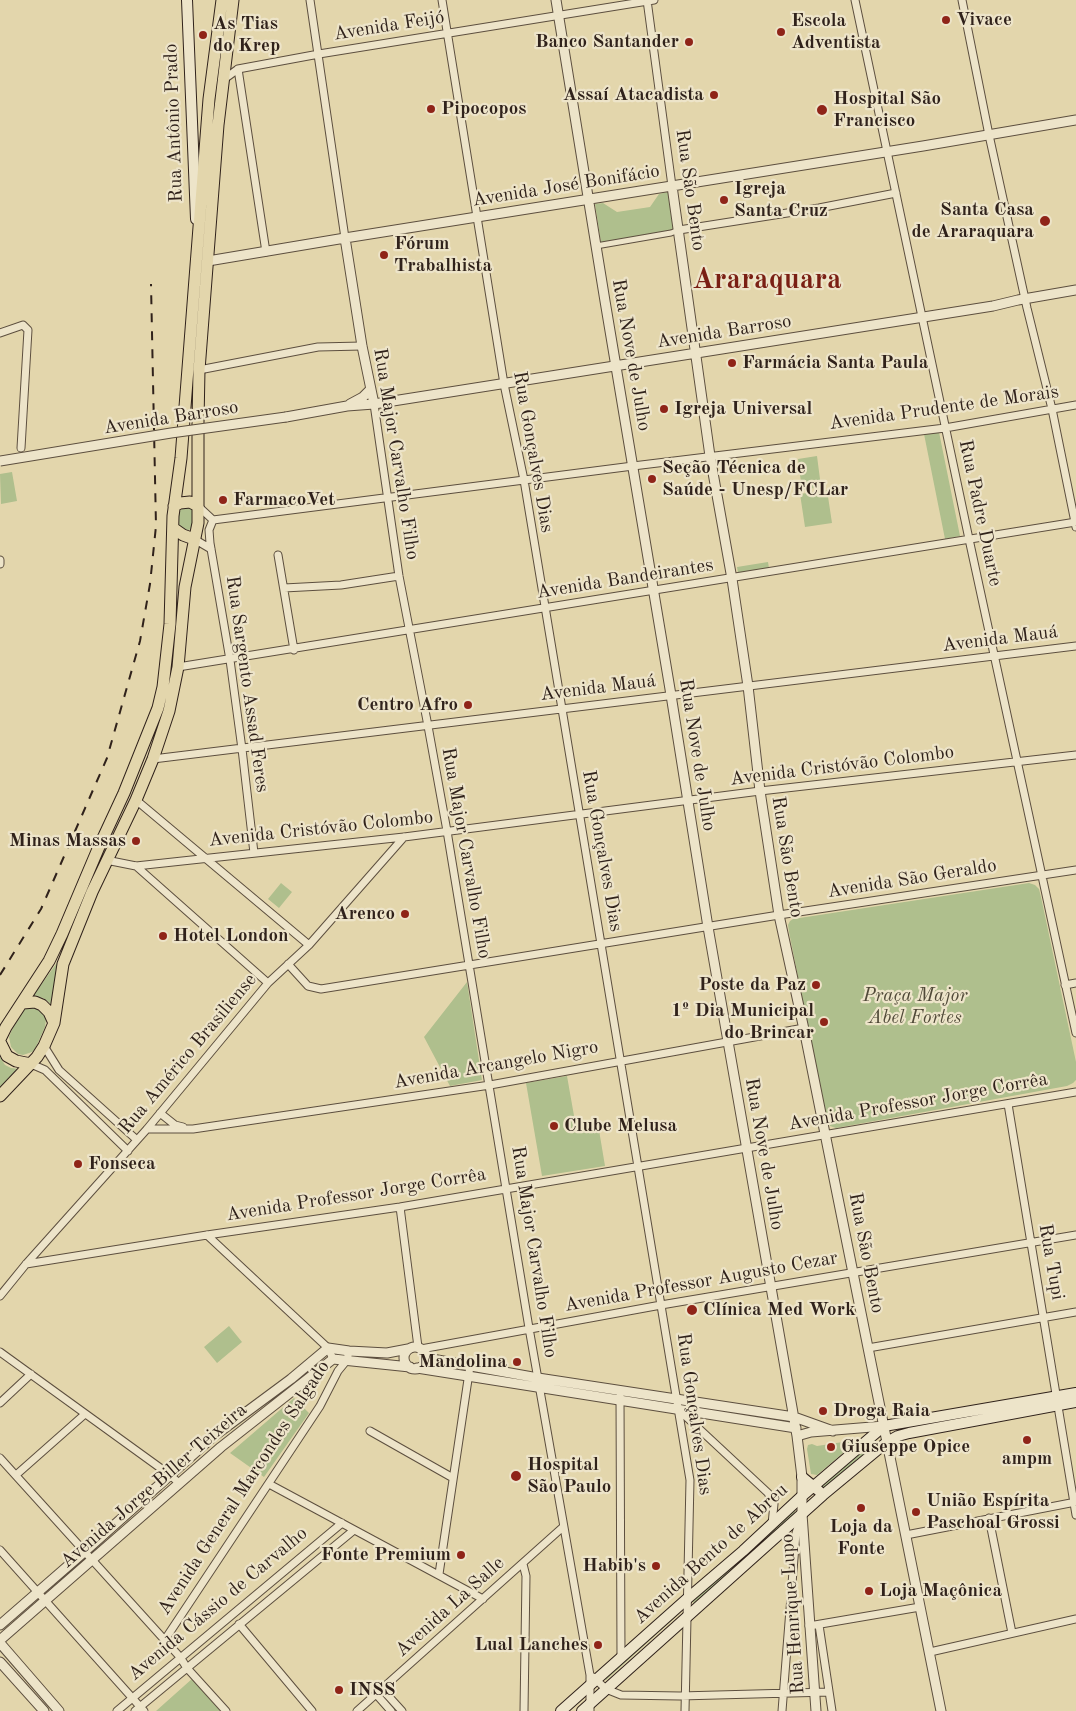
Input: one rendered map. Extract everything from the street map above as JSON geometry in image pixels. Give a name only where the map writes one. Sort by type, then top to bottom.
[{"type":"main road","name":"Rua Antônio Prado","points":[[187,0],[197,245]]},
{"type":"main road","points":[[31,1064],[16,1061],[7,1056],[0,1040],[6,1027],[49,961],[62,934],[124,793],[158,708],[165,673],[170,624],[174,506],[181,458],[209,99],[222,0]]},
{"type":"main road","points":[[0,1096],[31,1064],[44,1046],[54,1023],[63,964],[106,860],[136,800],[153,759],[169,711],[178,667],[185,587],[198,523],[200,370],[222,81],[233,0]]},
{"type":"main road","points":[[174,506],[190,502],[198,506]]},
{"type":"main road","points":[[173,528],[182,535],[194,539]]},
{"type":"main road","points":[[23,1003],[35,1002],[42,1005],[49,1012],[54,1023]]},
{"type":"main road","points":[[1057,1401],[1076,1393]]},
{"type":"main road","points":[[884,1426],[1057,1401],[1076,1402]]},
{"type":"main road","name":"Avenida Bento de Abreu","points":[[587,1709],[606,1689],[687,1616],[823,1495],[887,1442],[898,1436],[910,1433],[1057,1401]]},
{"type":"main road","name":"Avenida Bento de Abreu","points":[[561,1711],[592,1680],[621,1657],[884,1426]]},
{"type":"main road","points":[[802,1477],[823,1495]]},
{"type":"street","name":"Rua Major Carvalho Filho","points":[[310,0],[362,346],[374,404],[399,576],[447,831],[529,1328],[563,1527],[592,1680],[587,1709]]},
{"type":"street","name":"Rua Gonçalves Dias","points":[[442,0],[504,384],[524,480],[690,1480],[685,1711]]},
{"type":"street","name":"Rua Nove de Julho","points":[[556,0],[653,591],[672,695],[727,1042],[794,1417],[802,1477],[802,1514]]},
{"type":"street","name":"Avenida Feijó","points":[[222,81],[238,69],[649,0]]},
{"type":"street","name":"Rua São Bento","points":[[649,0],[695,353],[748,686],[760,791],[779,915],[804,1028],[941,1711]]},
{"type":"street","name":"Rua Padre Duarte","points":[[855,0],[945,428],[1076,1033]]},
{"type":"street","points":[[962,0],[989,135],[1025,299],[1052,409],[1076,524]]},
{"type":"street","points":[[238,69],[266,252]]},
{"type":"street","name":"Avenida José Bonifácio","points":[[208,261],[1076,120]]},
{"type":"street","points":[[596,246],[896,193]]},
{"type":"street","name":"Avenida Barroso","points":[[0,461],[347,406],[374,404],[504,384],[993,306],[1076,290]]},
{"type":"street","points":[[0,333],[23,325],[28,330],[21,448]]},
{"type":"street","points":[[200,370],[318,347],[362,346]]},
{"type":"street","name":"Avenida Barroso","points":[[347,406],[363,397],[371,389]]},
{"type":"street","name":"Avenida Prudente de Morais","points":[[213,520],[710,456],[945,428],[1076,405]]},
{"type":"street","points":[[198,506],[213,520]]},
{"type":"street","name":"Rua Sargento Assad Feres","points":[[213,520],[209,530],[211,549],[230,660],[254,853]]},
{"type":"street","name":"Avenida Bandeirantes","points":[[178,667],[294,650],[969,539],[1076,524]]},
{"type":"street","points":[[194,539],[211,549]]},
{"type":"street","points":[[278,555],[294,650]]},
{"type":"street","points":[[284,588],[341,585],[399,576]]},
{"type":"street","name":"Avenida Mauá","points":[[153,759],[1076,646]]},
{"type":"street","name":"Avenida Cristóvão Colombo","points":[[106,860],[136,866],[404,837],[760,791],[1076,755]]},
{"type":"street","points":[[136,800],[309,945]]},
{"type":"street","name":"Rua Américo Brasiliense","points":[[0,1296],[26,1264],[147,1129],[268,983],[309,945],[404,837]]},
{"type":"street","points":[[136,866],[268,983]]},
{"type":"street","name":"Avenida São Geraldo","points":[[288,964],[308,986],[321,989],[779,915],[1076,870]]},
{"type":"street","points":[[1065,985],[1076,983]]},
{"type":"street","name":"Avenida Arcangelo Nigro","points":[[147,1129],[193,1129],[490,1085],[804,1028]]},
{"type":"street","points":[[44,1046],[59,1070],[137,1140]]},
{"type":"street","points":[[31,1064],[45,1070],[128,1151]]},
{"type":"street","name":"Avenida Professor Jorge Corrêa","points":[[26,1264],[400,1207],[1076,1092]]},
{"type":"street","points":[[84,1108],[92,1100]]},
{"type":"street","name":"Rua Tupi","points":[[1008,1104],[1076,1515]]},
{"type":"street","name":"Avenida Arcangelo Nigro","points":[[160,1113],[175,1125],[193,1129]]},
{"type":"street","points":[[400,1207],[424,1362],[413,1368]]},
{"type":"street","points":[[207,1235],[328,1348],[348,1356],[796,1432],[832,1432],[884,1426]]},
{"type":"street","name":"Avenida Professor Augusto Cezar","points":[[421,1350],[529,1328],[1076,1235]]},
{"type":"street","points":[[868,1348],[1076,1312]]},
{"type":"street","points":[[328,1348],[333,1359],[387,1353],[413,1347],[421,1350],[432,1359],[538,1378],[794,1417],[832,1432]]},
{"type":"street","name":"Avenida Jorge Biller Teixeira","points":[[0,1625],[214,1436],[328,1348]]},
{"type":"street","points":[[408,1349],[404,1358],[405,1362],[413,1368]]},
{"type":"street","points":[[0,1352],[179,1483]]},
{"type":"street","name":"Avenida General Marcondes Salgado","points":[[164,1641],[320,1406],[348,1356]]},
{"type":"street","name":"Avenida Jorge Biller Teixeira","points":[[0,1642],[220,1446],[333,1359]]},
{"type":"street","points":[[439,1574],[470,1366]]},
{"type":"street","points":[[0,1403],[31,1374]]},
{"type":"street","points":[[588,1396],[589,1386]]},
{"type":"street","points":[[620,1391],[621,1657]]},
{"type":"street","points":[[679,1411],[768,1493],[774,1504],[772,1524]]},
{"type":"street","points":[[16,1475],[85,1414]]},
{"type":"street","points":[[370,1431],[453,1478]]},
{"type":"street","points":[[214,1436],[220,1446]]},
{"type":"street","points":[[0,1458],[226,1711]]},
{"type":"street","points":[[269,1484],[483,1599]]},
{"type":"street","points":[[906,1534],[1075,1502]]},
{"type":"street","points":[[782,1711],[796,1533],[802,1514]]},
{"type":"street","name":"Rua Henrique Lupo","points":[[802,1514],[816,1711]]},
{"type":"street","points":[[989,1518],[1012,1633]]},
{"type":"street","name":"Avenida Cássio de Carvalho","points":[[116,1711],[342,1523]]},
{"type":"street","name":"Avenida La Salle","points":[[357,1711],[563,1527]]},
{"type":"street","name":"Avenida Cássio de Carvalho","points":[[140,1709],[186,1668],[354,1530]]},
{"type":"street","points":[[0,1550],[132,1697],[140,1709]]},
{"type":"street","points":[[523,1564],[526,1576],[524,1711]]},
{"type":"street","points":[[809,1626],[920,1607]]},
{"type":"street","points":[[930,1652],[1076,1619]]},
{"type":"street","points":[[239,1624],[312,1711]]},
{"type":"street","points":[[819,1625],[832,1711]]},
{"type":"street","points":[[0,1642],[59,1711]]},
{"type":"street","points":[[0,1662],[44,1711]]},
{"type":"street","points":[[592,1680],[606,1689],[621,1695],[685,1696],[829,1692]]},
{"type":"street","points":[[379,1692],[391,1711]]},
{"type":"street","points":[[379,1692],[402,1711]]},
{"type":"green space","points":[[668,192],[675,231],[601,243],[595,204],[603,203],[617,212],[650,207],[659,194]]},
{"type":"green space","points":[[939,432],[960,536],[945,539],[924,434]]},
{"type":"green space","points":[[817,456],[821,487],[802,490],[798,459]]},
{"type":"green space","points":[[12,472],[17,501],[1,504],[0,474]]},
{"type":"green space","points":[[827,490],[832,523],[805,527],[800,494]]},
{"type":"green space","points":[[183,507],[191,508],[193,511],[192,527],[189,530],[185,530],[178,523],[179,512]]},
{"type":"green space","points":[[768,562],[769,568],[738,573],[737,567]]},
{"type":"green space","points":[[281,883],[292,892],[279,908],[268,899]]},
{"type":"green space","name":"Praça Major Abel Fortes","points":[[1029,883],[1039,889],[1041,897],[1076,1062],[1076,1080],[1067,1086],[836,1128],[830,1126],[826,1117],[789,932],[788,925],[790,921],[793,919]]},
{"type":"green space","points":[[61,957],[51,1004],[43,998],[33,996]]},
{"type":"green space","points":[[467,982],[482,1080],[450,1086],[424,1037]]},
{"type":"green space","points":[[28,1007],[40,1009],[46,1020],[45,1027],[35,1049],[23,1055],[18,1054],[11,1047],[9,1037],[17,1018]]},
{"type":"green space","points":[[0,1057],[5,1065],[20,1069],[0,1088]]},
{"type":"green space","name":"Clube Melusa","points":[[567,1076],[576,1127],[598,1124],[605,1166],[542,1176],[526,1083]]},
{"type":"green space","points":[[229,1326],[242,1342],[217,1363],[204,1347]]},
{"type":"green space","points":[[294,1398],[309,1413],[264,1477],[230,1453]]},
{"type":"green space","points":[[852,1438],[855,1439],[855,1443],[817,1475],[811,1474],[808,1445],[817,1446],[843,1442]]},
{"type":"green space","points":[[867,1444],[871,1449],[827,1487],[820,1485]]},
{"type":"green space","points":[[796,1509],[793,1517],[694,1603],[691,1601]]},
{"type":"green space","points":[[677,1610],[679,1614],[606,1680],[603,1677]]},
{"type":"green space","points":[[193,1678],[222,1711],[156,1711]]},
{"type":"railway","points":[[0,975],[41,909],[107,758],[140,641],[150,584],[156,526],[151,284]]},
{"type":"place","name":"Vivace","points":[[946,20]]},
{"type":"place","name":"Escola Adventista","points":[[781,32]]},
{"type":"place","name":"As Tias do Krep","points":[[203,35]]},
{"type":"place","name":"Banco Santander","points":[[689,42]]},
{"type":"place","name":"Assaí Atacadista","points":[[714,95]]},
{"type":"place","name":"Pipocopos","points":[[431,109]]},
{"type":"place","name":"Hospital São Francisco","points":[[822,110]]},
{"type":"place","name":"Igreja Santa Cruz","points":[[724,200]]},
{"type":"place","name":"Santa Casa de Araraquara","points":[[1045,221]]},
{"type":"place","name":"Fórum Trabalhista","points":[[384,255]]},
{"type":"place","name":"Farmácia Santa Paula","points":[[732,363]]},
{"type":"place","name":"Igreja Universal","points":[[664,409]]},
{"type":"place","name":"Seção Técnica de Saúde - Unesp/FCLar","points":[[652,479]]},
{"type":"place","name":"FarmacoVet","points":[[223,500]]},
{"type":"place","name":"Centro Afro","points":[[468,705]]},
{"type":"place","name":"Minas Massas","points":[[136,841]]},
{"type":"place","name":"Arenco","points":[[405,914]]},
{"type":"place","name":"Hotel London","points":[[163,936]]},
{"type":"place","name":"Poste da Paz","points":[[816,985]]},
{"type":"place","name":"1º Dia Municipal do Brincar","points":[[824,1022]]},
{"type":"place","name":"Clube Melusa","points":[[554,1126]]},
{"type":"place","name":"Fonseca","points":[[78,1164]]},
{"type":"place","name":"Clínica Med Work","points":[[692,1310]]},
{"type":"place","name":"Mandolina","points":[[517,1362]]},
{"type":"place","name":"Droga Raia","points":[[823,1411]]},
{"type":"place","name":"ampm","points":[[1027,1440]]},
{"type":"place","name":"Giuseppe Opice","points":[[831,1447]]},
{"type":"place","name":"Hospital São Paulo","points":[[516,1476]]},
{"type":"place","name":"Loja da Fonte","points":[[861,1508]]},
{"type":"place","name":"União Espírita Paschoal Grossi","points":[[916,1512]]},
{"type":"place","name":"Fonte Premium","points":[[461,1555]]},
{"type":"place","name":"Habib's","points":[[656,1566]]},
{"type":"place","name":"Loja Maçônica","points":[[869,1591]]},
{"type":"place","name":"Lual Lanches","points":[[598,1645]]},
{"type":"place","name":"INSS","points":[[339,1690]]},
{"type":"district","name":"Araraquara","points":[[767,280]]}]
